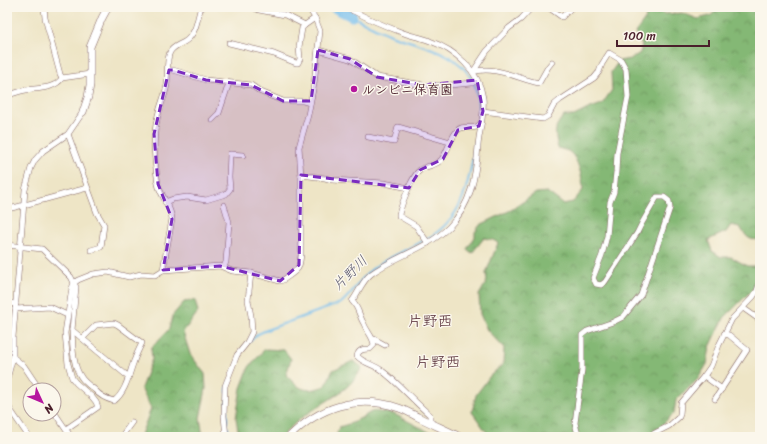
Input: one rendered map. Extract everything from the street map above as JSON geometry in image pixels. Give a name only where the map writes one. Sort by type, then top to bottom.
[{"type":"street","points":[[44,7],[45,18],[62,78]]},
{"type":"street","points":[[7,379],[13,357],[13,337],[25,190],[28,177],[35,160],[43,151],[68,134],[83,112],[88,97],[90,47],[108,7]]},
{"type":"street","points":[[163,270],[172,219],[171,212],[165,202],[158,184],[154,134],[160,106],[166,88],[169,70],[168,57],[171,50],[175,46],[187,40],[191,36],[196,26],[201,7]]},
{"type":"street","points":[[252,7],[259,10],[285,14],[305,25]]},
{"type":"street","points":[[66,430],[98,407],[92,397],[72,378],[68,364],[64,333],[74,282],[93,274],[108,272],[129,277],[141,274],[155,275],[163,270],[220,266],[232,271],[251,273],[283,281],[297,270],[300,265],[301,175],[299,147],[317,69],[320,31],[315,18],[308,7]]},
{"type":"street","points":[[346,7],[376,22],[411,36],[428,40],[440,45],[460,58],[473,72],[475,81],[483,99],[476,169],[469,197],[456,220],[442,234],[426,241],[371,274],[363,283],[352,301],[356,304],[363,323],[374,339],[385,345]]},
{"type":"street","points":[[353,11],[363,7]]},
{"type":"street","points":[[473,72],[487,51],[532,7]]},
{"type":"street","points":[[548,7],[562,17],[572,7]]},
{"type":"street","points":[[229,43],[274,54],[296,63],[300,59],[299,42],[302,28],[315,18]]},
{"type":"street","points":[[318,50],[350,60],[378,77],[423,85],[475,81]]},
{"type":"street","points":[[483,111],[543,118],[548,116],[554,105],[594,78],[600,72],[602,64],[608,53],[624,64],[628,79],[628,97],[617,153],[614,192],[609,207],[607,236],[593,278],[596,284],[601,285],[605,282],[617,265],[638,233],[657,197],[664,197],[669,201],[670,208],[648,279],[641,294],[623,317],[614,322],[587,331],[582,335],[582,370],[575,423],[580,437]]},
{"type":"street","points":[[473,72],[478,70],[489,70],[539,84],[552,62]]},
{"type":"street","points":[[169,70],[206,80],[251,85],[261,92],[283,101],[303,101],[310,103]]},
{"type":"street","points":[[7,95],[26,90],[45,88],[60,82],[62,78],[90,74]]},
{"type":"street","points":[[212,120],[219,113],[229,83]]},
{"type":"street","points":[[426,241],[416,226],[399,216],[409,188],[416,174],[420,170],[443,159],[450,142],[458,130],[462,128],[474,128],[479,126],[481,123]]},
{"type":"street","points":[[368,137],[394,142],[398,127],[450,142]]},
{"type":"street","points":[[68,134],[87,188],[97,213],[104,225],[101,247],[91,250]]},
{"type":"street","points":[[165,202],[187,197],[206,200],[226,194],[230,189],[230,154],[243,155]]},
{"type":"street","points":[[301,175],[332,180],[384,183],[409,188]]},
{"type":"street","points":[[7,209],[24,206],[47,198],[87,188]]},
{"type":"street","points":[[224,205],[229,222],[226,262],[224,267]]},
{"type":"street","points":[[7,245],[42,249],[72,277],[76,288],[72,330],[74,357],[78,372],[81,378],[97,393],[108,400],[114,401],[120,395],[142,343],[114,323],[96,325],[83,338]]},
{"type":"street","points":[[226,437],[224,416],[225,386],[237,355],[246,344],[252,332],[252,316],[248,300],[251,273]]},
{"type":"street","points":[[651,437],[653,434],[669,426],[679,418],[681,403],[704,376],[713,361],[732,319],[757,291],[760,281]]},
{"type":"street","points":[[7,303],[16,307],[50,307],[67,315]]},
{"type":"street","points":[[743,308],[760,320]]},
{"type":"street","points":[[72,330],[129,376]]},
{"type":"street","points":[[715,399],[747,350],[729,336],[724,334]]},
{"type":"street","points":[[374,339],[374,344],[370,349],[363,349],[358,352],[357,356],[360,360],[380,370],[410,395],[430,415],[430,423]]},
{"type":"street","points":[[13,357],[24,366],[35,382]]},
{"type":"street","points":[[704,376],[722,389]]},
{"type":"street","points":[[289,437],[300,426],[321,412],[343,404],[360,402],[376,402],[399,408],[460,437]]},
{"type":"street","points":[[7,405],[30,437]]},
{"type":"street","points":[[61,422],[71,437]]},
{"type":"street","points":[[121,437],[132,422]]},
{"type":"highlighted area","points":[[318,50],[350,59],[377,77],[423,85],[477,80],[483,111],[479,126],[458,130],[443,159],[420,170],[409,188],[301,175],[299,265],[280,281],[220,266],[163,270],[172,219],[158,184],[154,134],[169,70],[206,80],[251,85],[283,101],[311,101]]},
{"type":"green space","points":[[642,7],[657,7],[663,14],[682,13],[698,19],[710,16],[721,7],[760,7],[760,239],[750,239],[740,227],[731,225],[726,232],[708,240],[712,251],[721,257],[731,257],[747,266],[755,266],[759,272],[753,289],[724,318],[710,347],[707,364],[698,379],[676,400],[674,413],[660,427],[646,437],[490,437],[472,412],[476,395],[490,376],[503,364],[504,348],[487,330],[480,314],[479,295],[487,281],[486,273],[498,243],[484,238],[472,253],[467,249],[475,237],[475,232],[480,225],[511,210],[536,193],[547,192],[563,204],[573,202],[583,190],[581,175],[575,158],[568,151],[558,148],[556,127],[564,116],[574,116],[602,104],[612,90],[611,72],[619,61],[630,59],[640,53],[642,45],[635,33],[646,18]]},
{"type":"green space","points":[[195,300],[198,312],[183,332],[190,354],[205,374],[206,389],[200,418],[203,437],[140,437],[151,409],[141,388],[152,359],[151,348],[169,329],[172,316],[184,302]]},
{"type":"green space","points":[[265,349],[284,350],[291,359],[286,375],[299,387],[308,390],[325,386],[333,370],[353,361],[362,367],[346,388],[302,417],[282,437],[239,437],[236,418],[241,388],[249,367]]},
{"type":"green space","points":[[373,411],[394,414],[431,433],[434,437],[336,437],[339,427],[352,423]]},
{"type":"waterway","name":"片野川","points":[[334,7],[352,16]]},
{"type":"waterway","name":"片野川","points":[[352,16],[386,33],[436,50],[457,62],[472,80],[476,90],[479,122]]},
{"type":"waterway","name":"片野川","points":[[249,342],[258,334],[269,329],[341,303],[366,274],[376,266],[430,237],[442,228],[459,207],[464,195],[476,141]]},
{"type":"waterway","name":"片野川","points":[[227,424],[227,389],[230,381]]},
{"type":"waterway","name":"片野川","points":[[228,428],[229,437]]},
{"type":"place","name":"ルンビニ保育園","points":[[354,89]]},
{"type":"district","name":"片野西","points":[[430,321]]},
{"type":"district","name":"片野西","points":[[438,362]]}]
